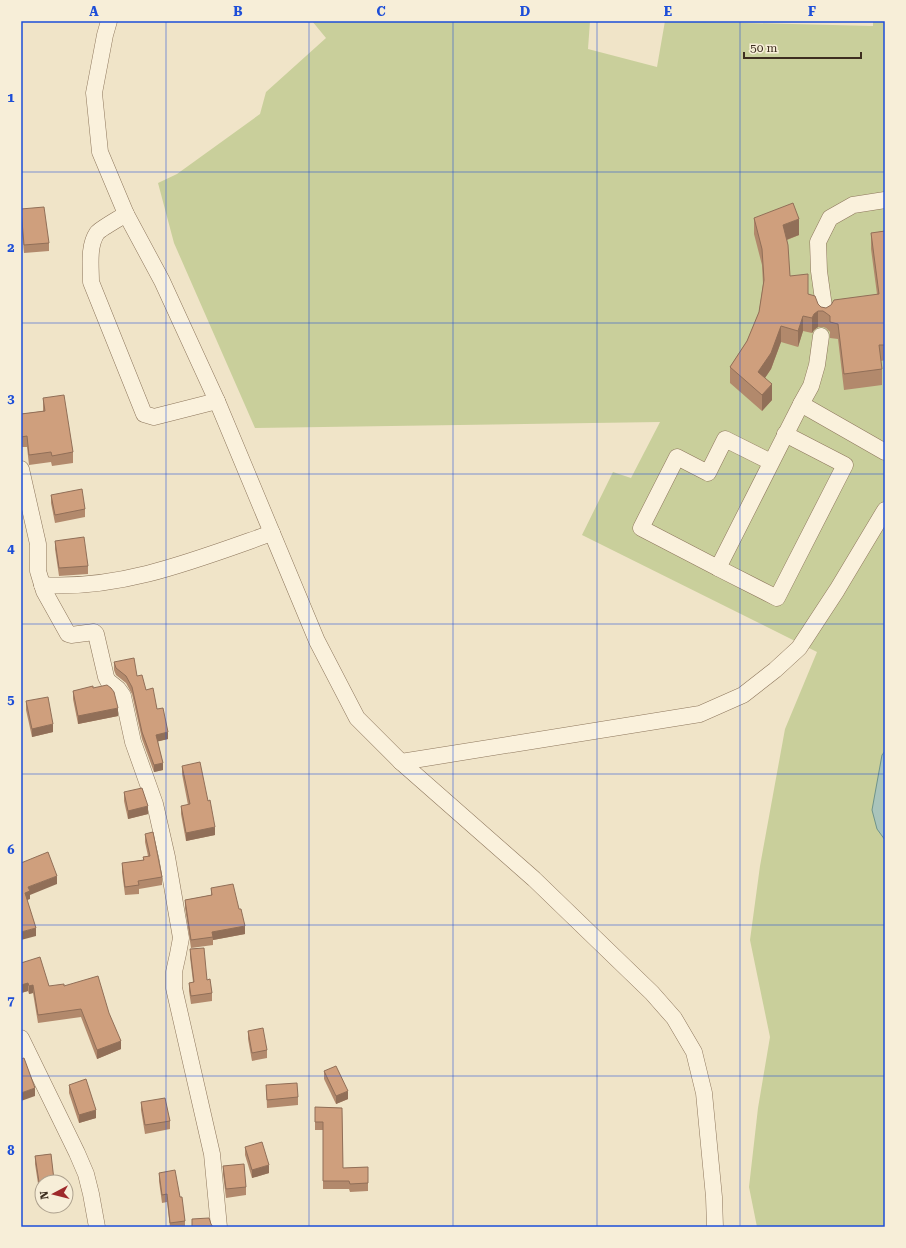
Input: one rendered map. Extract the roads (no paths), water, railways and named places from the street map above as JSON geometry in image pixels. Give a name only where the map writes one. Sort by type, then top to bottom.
[{"type":"street","points":[[109,21],[94,93],[100,152],[126,214],[162,281],[217,401],[317,641],[357,718],[401,762],[534,879],[652,993],[674,1018],[694,1052],[704,1093],[714,1197],[715,1227]]},
{"type":"street","points":[[825,314],[819,270],[818,242],[830,218],[853,204],[885,200]]},
{"type":"street","points":[[126,214],[98,233],[93,245],[90,262],[91,282],[144,414],[154,417],[217,401]]},
{"type":"street","points":[[718,568],[785,434],[811,386],[817,365],[821,336]]},
{"type":"street","points":[[801,404],[885,452]]},
{"type":"street","points":[[771,462],[725,439],[708,473],[677,457],[641,528],[777,598],[845,465],[785,434]]},
{"type":"street","points":[[21,469],[38,544],[38,571],[44,591],[68,634],[71,635],[94,632],[96,634],[106,677],[123,696],[133,742],[155,804],[167,857],[181,938],[174,972],[174,988],[212,1154],[219,1227]]},
{"type":"street","points":[[401,762],[700,714],[742,695],[775,670],[799,648],[837,590],[885,510]]},
{"type":"street","points":[[42,585],[83,585],[157,572],[272,533]]},
{"type":"street","points":[[21,1038],[86,1174],[97,1227]]},
{"type":"water","points":[[885,751],[885,840],[877,829],[872,810],[882,755]]}]
